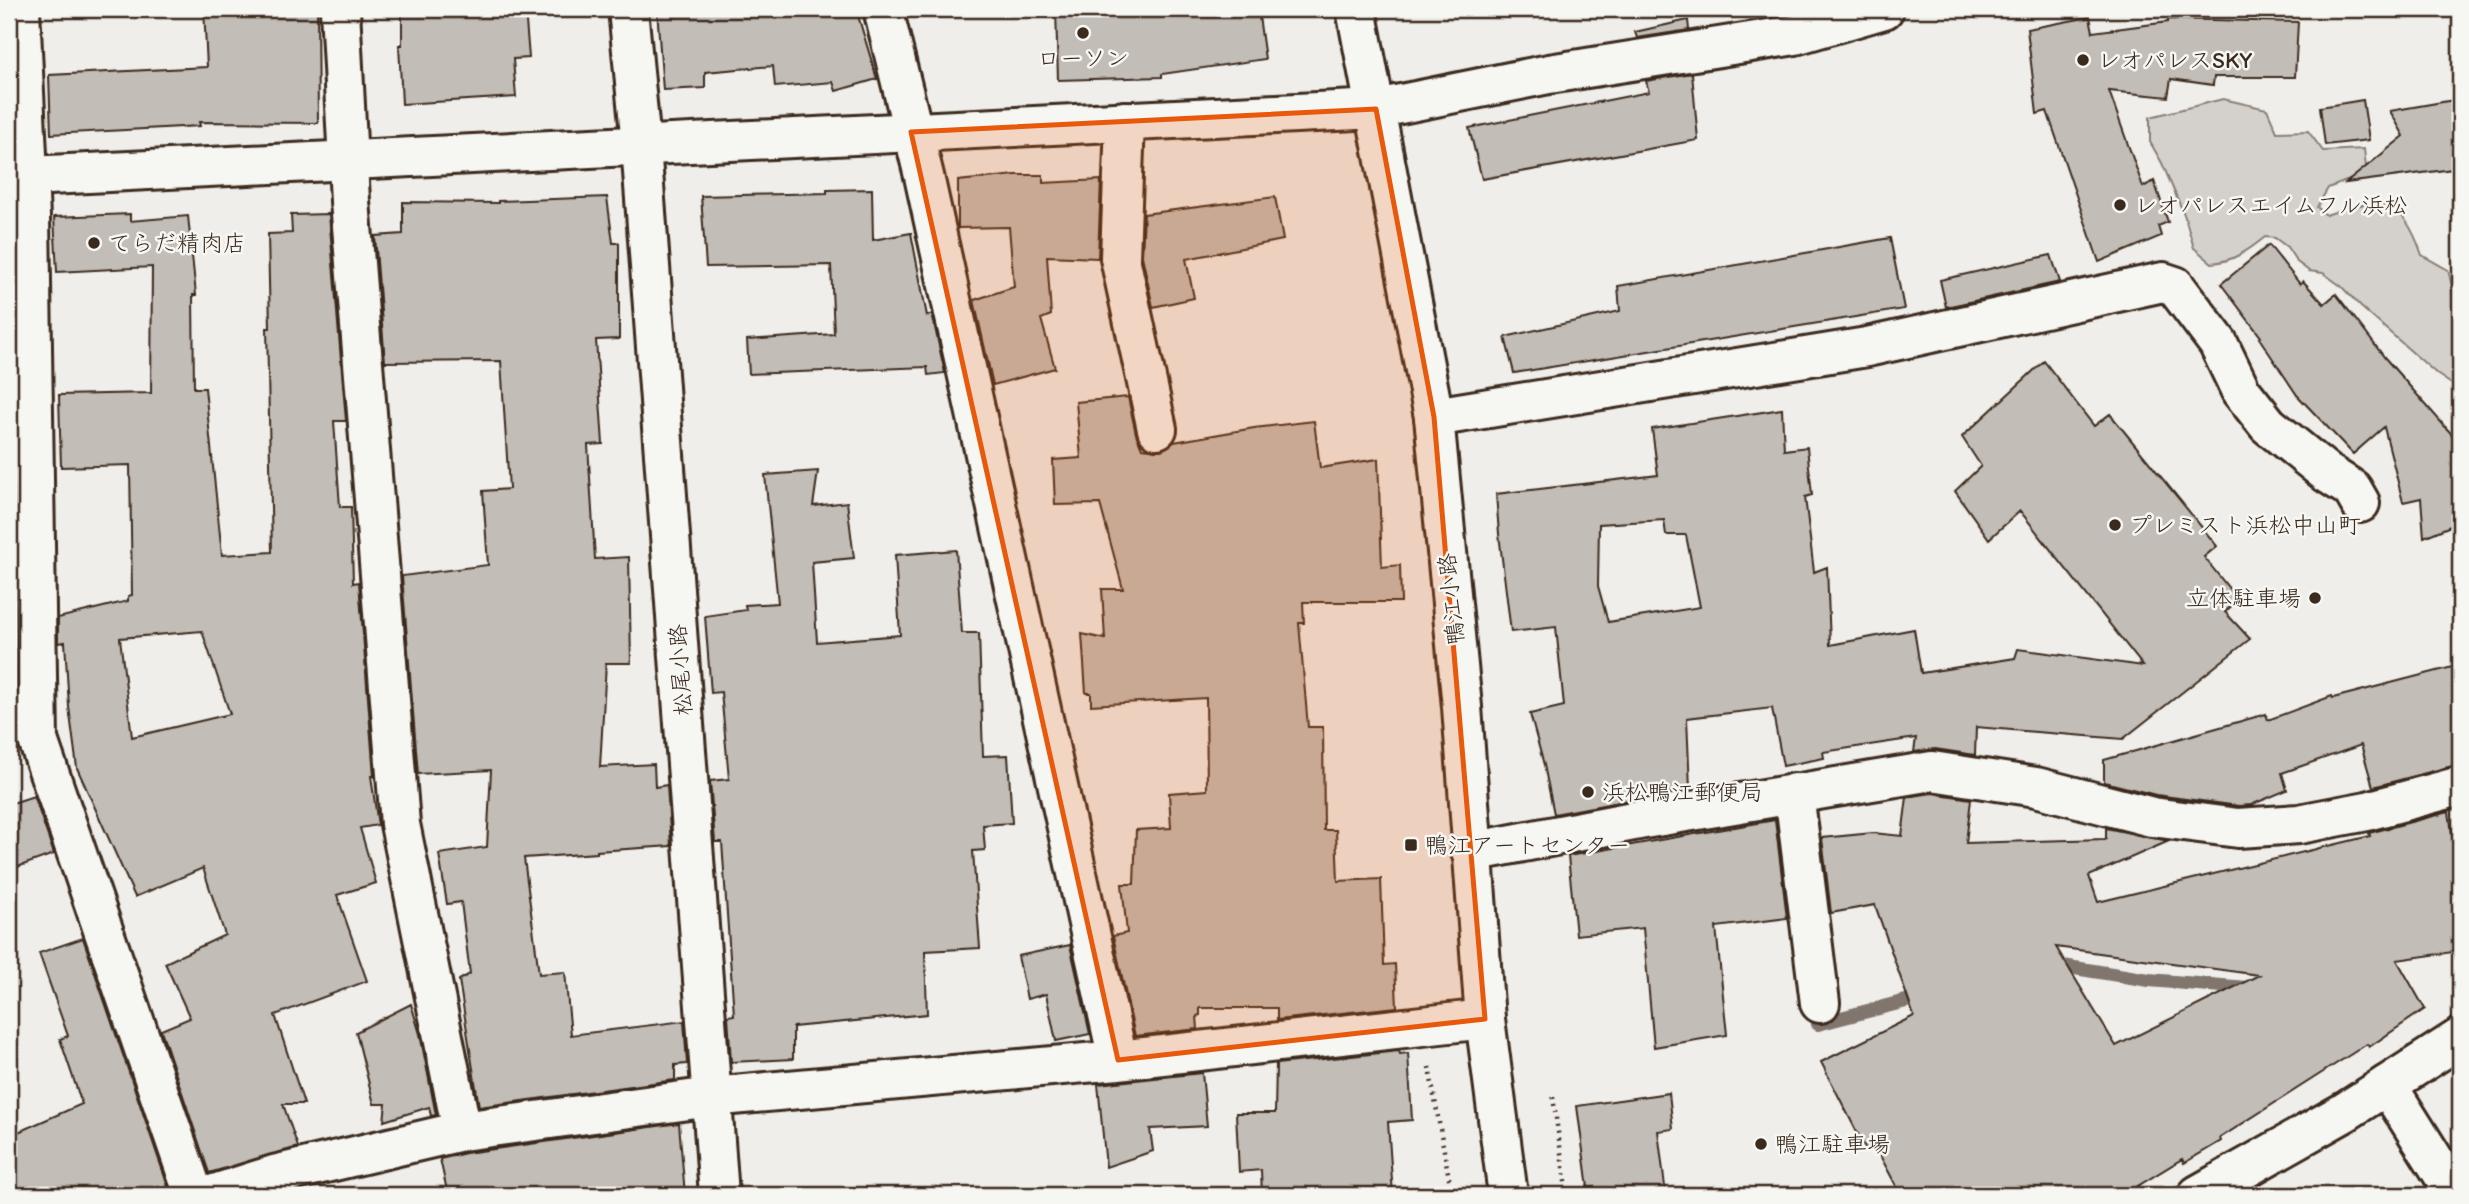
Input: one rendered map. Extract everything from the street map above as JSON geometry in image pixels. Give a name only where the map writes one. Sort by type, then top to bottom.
[{"type":"street","points":[[20,9],[19,177],[38,740],[194,1195]]},
{"type":"street","points":[[340,9],[348,160],[400,824],[462,1131]]},
{"type":"street","name":"松尾小路","points":[[628,9],[641,145],[719,1195]]},
{"type":"street","points":[[883,9],[911,132],[924,176],[1118,1060]]},
{"type":"street","name":"鴨江小路","points":[[1356,9],[1434,417],[1462,707],[1485,1019],[1508,1195]]},
{"type":"street","points":[[19,177],[1376,108],[1549,74],[1795,35],[1884,9]]},
{"type":"street","points":[[1125,121],[1120,258],[1157,429]]},
{"type":"street","points":[[1434,417],[1867,347],[2164,282],[2175,286],[2218,343],[2241,391],[2268,425],[2351,489],[2360,503]]},
{"type":"street","points":[[1471,852],[1794,793],[1932,771],[2036,787],[2152,817],[2238,828],[2299,824],[2367,811],[2460,786]]},
{"type":"street","points":[[1794,793],[1820,1003]]},
{"type":"street","points":[[211,1195],[274,1175],[462,1131],[711,1097],[1118,1060],[1485,1019]]},
{"type":"street","points":[[2198,1195],[2345,1112],[2460,1038]]},
{"type":"street","points":[[2387,1085],[2456,1195]]},
{"type":"path","points":[[1428,1062],[1451,1195]]},
{"type":"path","points":[[1553,1097],[1567,1195]]},
{"type":"highlighted area","points":[[1376,109],[1434,417],[1485,1019],[1118,1060],[911,132]]},
{"type":"shaded area","points":[[2223,99],[2267,109],[2277,132],[2308,131],[2323,151],[2364,149],[2366,167],[2354,178],[2328,188],[2317,207],[2326,215],[2361,205],[2387,206],[2406,221],[2422,255],[2448,270],[2455,298],[2460,304],[2460,384],[2453,385],[2438,375],[2341,286],[2323,273],[2309,271],[2275,238],[2265,237],[2240,254],[2212,263],[2194,248],[2184,214],[2150,142],[2150,117]]},
{"type":"building","points":[[204,9],[317,9],[318,123],[199,122],[200,126],[51,134],[49,75],[207,67]]},
{"type":"building","points":[[402,9],[525,9],[529,58],[513,59],[516,97],[402,104],[399,45],[402,45]]},
{"type":"building","points":[[657,9],[856,9],[877,79],[836,91],[833,82],[775,87],[773,66],[705,72],[705,88],[663,90]]},
{"type":"building","points":[[1056,9],[1258,9],[1265,59],[1162,74],[1162,77],[1058,80]]},
{"type":"building","points":[[2090,17],[2093,32],[2168,22],[2168,19],[2298,22],[2295,77],[2214,77],[2213,85],[2171,79],[2168,97],[2109,91],[2143,187],[2154,181],[2168,222],[2158,226],[2161,236],[2099,262],[2047,111],[2037,114],[2027,29]]},
{"type":"building","points":[[1688,20],[1689,30],[1637,38],[1635,32]]},
{"type":"building","points":[[1692,73],[1698,140],[1482,179],[1469,128],[1649,92],[1646,81]]},
{"type":"building","points":[[2460,99],[2460,168],[2346,183],[2404,136],[2390,111]]},
{"type":"building","points":[[2363,100],[2369,140],[2325,145],[2320,107]]},
{"type":"building","points":[[1043,175],[1043,183],[1101,180],[1098,258],[1047,256],[1051,315],[1041,319],[1055,368],[993,385],[974,300],[1014,287],[1009,227],[958,228],[958,181]]},
{"type":"building","points":[[872,189],[873,240],[911,233],[927,316],[932,314],[945,373],[928,375],[927,367],[749,374],[747,340],[834,334],[831,265],[706,267],[701,196],[827,193],[827,190]]},
{"type":"building","points":[[607,197],[613,243],[619,243],[619,339],[596,340],[603,444],[588,445],[595,559],[629,557],[631,663],[606,663],[600,767],[654,764],[655,787],[667,785],[671,846],[524,858],[539,974],[565,972],[571,1035],[684,1021],[687,1064],[675,1065],[675,1080],[479,1107],[459,980],[470,974],[461,902],[447,904],[439,854],[487,847],[491,770],[418,774],[402,576],[488,565],[483,491],[509,489],[501,361],[385,362],[375,236],[403,234],[403,202],[498,203]]},
{"type":"building","points":[[1275,197],[1283,240],[1186,259],[1194,298],[1153,307],[1142,256],[1144,214]]},
{"type":"building","points":[[130,214],[130,221],[188,216],[196,295],[193,295],[194,388],[205,388],[222,555],[272,552],[267,328],[270,328],[268,234],[292,233],[291,215],[329,214],[346,421],[334,421],[340,507],[351,507],[353,583],[359,582],[374,776],[371,776],[378,825],[360,828],[376,883],[337,895],[367,981],[275,1015],[304,1104],[283,1104],[298,1147],[209,1173],[161,1030],[190,1018],[165,963],[225,935],[203,868],[135,897],[77,768],[69,707],[65,642],[58,643],[58,618],[128,601],[128,596],[132,595],[130,465],[61,467],[59,395],[151,393],[152,267],[57,272],[54,217]],"holes":[[[202,631],[230,714],[132,737],[120,638]]]},
{"type":"building","points":[[1890,238],[1904,309],[1514,373],[1505,337],[1620,311],[1618,286]]},
{"type":"building","points":[[2269,245],[2300,284],[2303,281],[2324,304],[2336,294],[2385,358],[2455,438],[2460,456],[2460,522],[2424,537],[2421,498],[2403,502],[2384,427],[2353,454],[2297,395],[2259,338],[2261,337],[2221,284]]},
{"type":"building","points":[[2051,255],[2060,282],[1946,307],[1940,280]]},
{"type":"building","points":[[2044,361],[2094,426],[2110,414],[2217,546],[2204,557],[2238,600],[2225,612],[2250,639],[2123,739],[1976,727],[1975,755],[1935,749],[1914,752],[1916,738],[1823,752],[1824,758],[1783,766],[1772,708],[1687,718],[1690,789],[1554,814],[1530,714],[1564,706],[1556,627],[1511,632],[1496,494],[1658,475],[1652,429],[1782,409],[1784,450],[1807,447],[1812,495],[1805,497],[1814,572],[1827,567],[1830,645],[1914,629],[1921,673],[2015,658],[2018,649],[2143,666],[2020,511],[1989,539],[1955,491],[1981,466],[1962,437]],"holes":[[[1664,520],[1666,535],[1686,535],[1700,607],[1608,622],[1598,586],[1599,524]]]},
{"type":"building","points":[[1128,397],[1142,448],[1161,450],[1174,442],[1314,421],[1320,468],[1378,459],[1382,567],[1400,565],[1401,602],[1303,602],[1304,623],[1299,623],[1308,727],[1323,727],[1324,830],[1336,830],[1338,881],[1381,879],[1384,965],[1395,964],[1397,1007],[1277,1020],[1277,1008],[1200,1008],[1200,1015],[1197,1016],[1198,1029],[1135,1036],[1113,936],[1127,933],[1122,884],[1134,884],[1136,830],[1171,828],[1169,793],[1207,790],[1206,698],[1091,705],[1091,693],[1086,693],[1082,634],[1105,639],[1102,589],[1123,589],[1100,504],[1055,505],[1053,460],[1081,458],[1076,402]]},
{"type":"building","points":[[818,471],[813,506],[847,502],[854,558],[812,562],[817,642],[900,635],[895,555],[956,550],[962,633],[979,633],[983,756],[1008,755],[1012,823],[983,825],[985,850],[973,851],[980,948],[925,951],[927,1014],[793,1027],[793,1059],[731,1062],[728,1016],[734,1015],[722,842],[715,842],[710,781],[729,779],[721,692],[711,693],[705,616],[746,610],[745,605],[778,603],[765,475]]},
{"type":"building","points":[[2460,665],[2460,764],[2373,787],[2361,745],[2282,773],[2287,790],[2251,805],[2239,806],[2156,795],[2104,782],[2104,760],[2266,714],[2268,720],[2332,696],[2333,698]]},
{"type":"building","points":[[1932,793],[1971,799],[1966,843],[2106,839],[2106,828],[2169,841],[2089,876],[2098,902],[2370,836],[2369,833],[2449,812],[2460,884],[2460,951],[2397,960],[2425,1009],[2369,1047],[2367,1044],[2220,1138],[2221,1141],[2184,1163],[2182,1159],[2123,1195],[1901,1195],[1875,1146],[1866,1150],[1821,1062],[1914,1016],[1875,905],[1831,913],[1822,838],[1873,833],[1902,836],[1907,797]],"holes":[[[2056,947],[2259,975],[2116,1046]]]},
{"type":"building","points":[[34,796],[54,854],[9,870],[9,804]]},
{"type":"building","points":[[1775,820],[1787,918],[1716,927],[1727,1035],[1654,1047],[1643,928],[1576,935],[1568,856]]},
{"type":"building","points":[[83,938],[171,1195],[9,1195],[9,1136],[82,1104],[60,1039],[68,1036],[39,953]]},
{"type":"building","points":[[1070,945],[1090,1034],[1056,1041],[1046,994],[1027,999],[1018,956]]},
{"type":"building","points":[[411,1004],[420,1034],[436,1115],[431,1116],[429,1107],[384,1121],[386,1104],[374,1104],[356,1032]]},
{"type":"building","points":[[1399,1051],[1400,1054],[1408,1053],[1412,1120],[1388,1122],[1393,1195],[1262,1195],[1261,1170],[1239,1172],[1236,1113],[1275,1113],[1276,1064]]},
{"type":"building","points":[[1202,1073],[1207,1126],[1150,1129],[1153,1151],[1106,1167],[1098,1084]]},
{"type":"building","points":[[1669,1093],[1673,1129],[1658,1131],[1666,1195],[1589,1195],[1577,1106]]},
{"type":"building","points":[[679,1123],[685,1195],[448,1195],[440,1159]]},
{"type":"waterway","points":[[2050,964],[2149,980],[2247,988]]},
{"type":"waterway","points":[[1818,1024],[1925,996]]},
{"type":"place","name":"ローソン","points":[[1083,33]]},
{"type":"place","name":"レオパレスSKY","points":[[2083,60]]},
{"type":"place","name":"レオパレスエイムフル浜松","points":[[2120,205]]},
{"type":"place","name":"てらだ精肉店","points":[[94,243]]},
{"type":"place","name":"プレミスト浜松中山町","points":[[2115,525]]},
{"type":"place","name":"立体駐車場","points":[[2315,598]]},
{"type":"place","name":"浜松鴨江郵便局","points":[[1588,792]]},
{"type":"place","name":"鴨江アートセンター","points":[[1411,845]]},
{"type":"place","name":"鴨江駐車場","points":[[1761,1144]]}]
